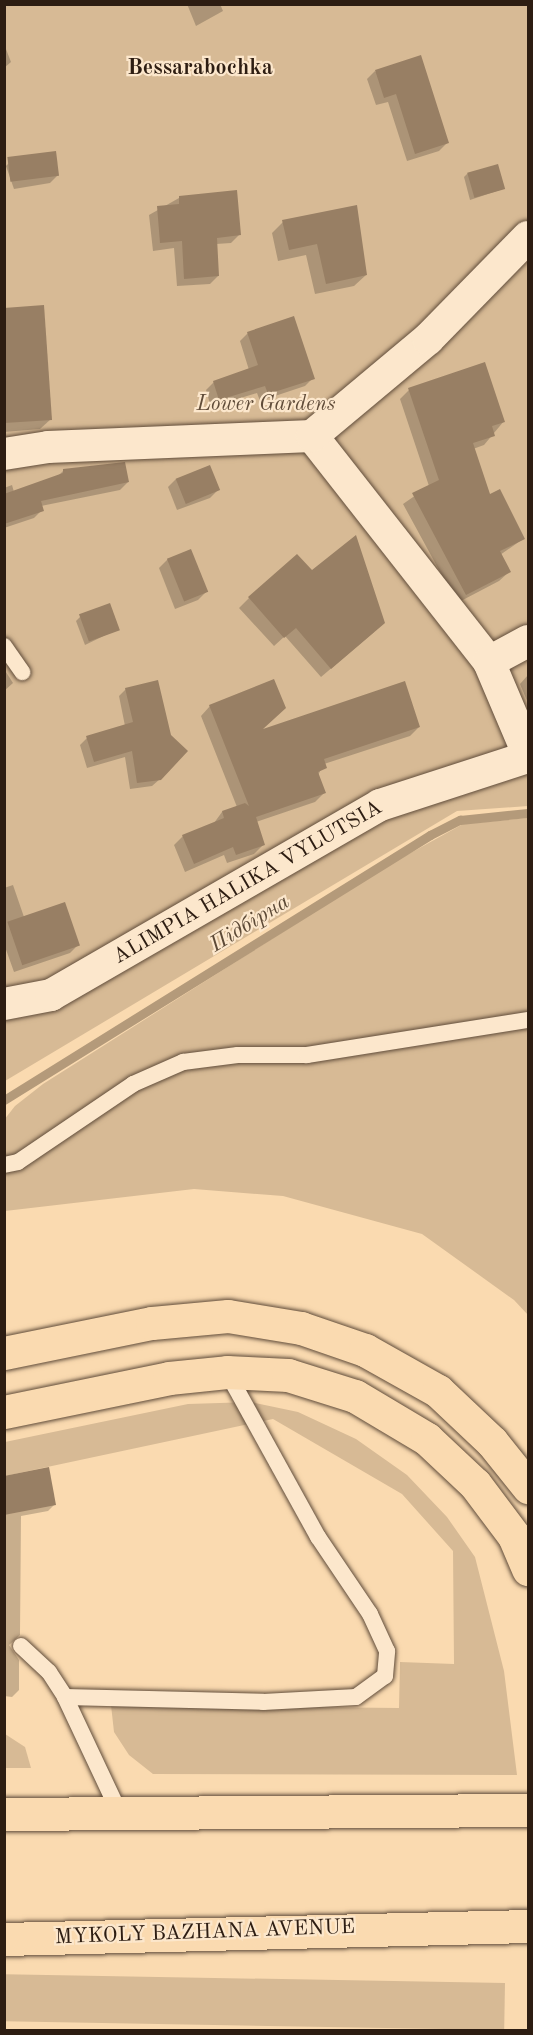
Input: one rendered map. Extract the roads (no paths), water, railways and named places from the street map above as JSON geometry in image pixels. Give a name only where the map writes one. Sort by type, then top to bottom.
[{"type":"highway","points":[[4,1353],[152,1323],[228,1316],[302,1328],[365,1350],[438,1391],[492,1442],[528,1487]]},
{"type":"highway","points":[[4,1412],[169,1378],[227,1372],[288,1375],[355,1396],[427,1439],[476,1484],[514,1536],[528,1569]]},
{"type":"highway","points":[[4,1814],[403,1809],[528,1810]]},
{"type":"highway","name":"MYKOLY BAZHANA AVENUE","points":[[4,1939],[405,1926],[528,1926]]},
{"type":"street","points":[[4,454],[48,447],[312,436],[428,339],[528,237]]},
{"type":"street","name":"ALIMPIA HALIKA VYLUTSIA","points":[[4,1004],[51,995],[380,805],[528,755],[489,662],[312,436]]},
{"type":"street","points":[[489,662],[528,642]]},
{"type":"lane","points":[[4,646],[22,672]]},
{"type":"lane","points":[[4,1165],[18,1162],[133,1084],[183,1062],[238,1055],[307,1055],[528,1020]]},
{"type":"lane","points":[[65,1697],[264,1702],[356,1697],[385,1676],[387,1652],[370,1614],[318,1537],[227,1372]]},
{"type":"lane","points":[[21,1646],[49,1672],[65,1697],[120,1814]]},
{"type":"waterway","name":"Підбірна","points":[[4,1100],[430,835],[460,820],[528,813]]},
{"type":"district","name":"Bessarabochka","points":[[200,69]]},
{"type":"park label","name":"Lower Gardens","points":[[266,405]]}]
